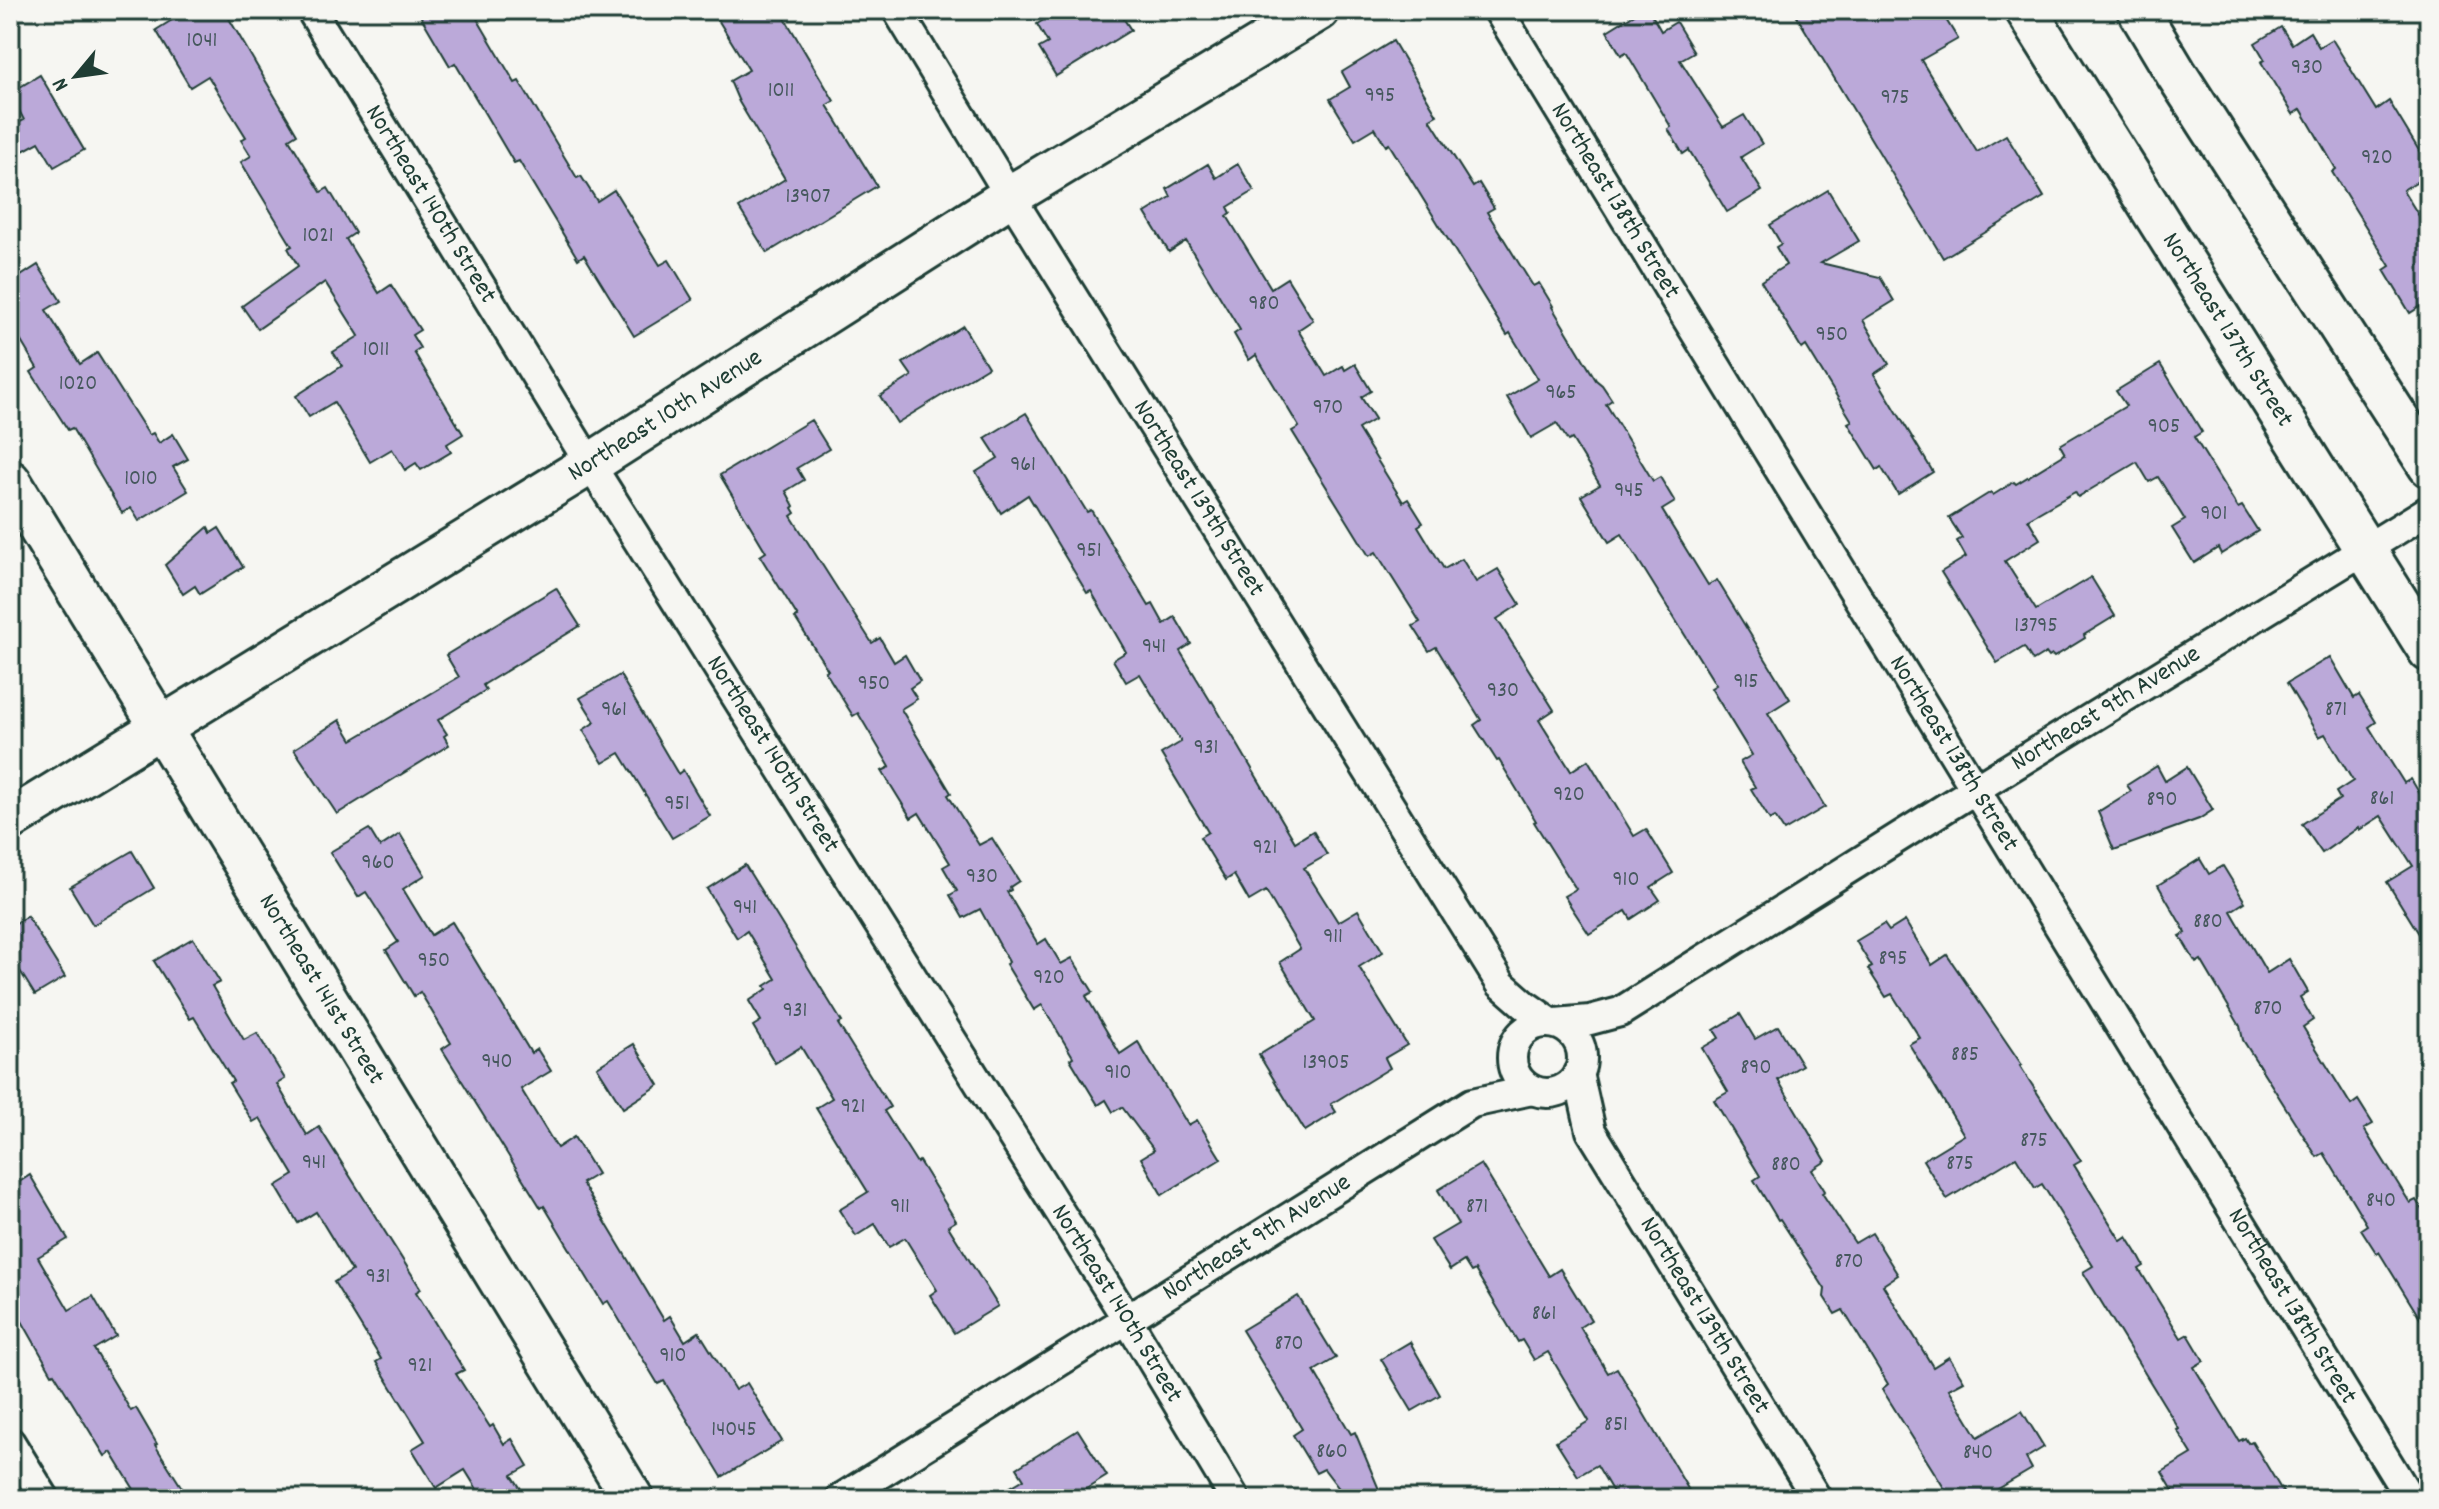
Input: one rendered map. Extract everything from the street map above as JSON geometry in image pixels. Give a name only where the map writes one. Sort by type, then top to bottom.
[{"type":"street","name":"Northeast 140th Street","points":[[311,10],[590,464],[1127,1319],[1235,1499]]},
{"type":"street","name":"Northeast 139th Street","points":[[897,10],[1501,984],[1525,1005],[1554,1023]]},
{"type":"street","name":"Northeast 10th Avenue","points":[[10,820],[590,464],[1010,196],[1319,10]]},
{"type":"street","name":"Northeast 138th Street","points":[[1498,10],[2410,1499]]},
{"type":"street","name":"Northeast 137th Street","points":[[2026,10],[2429,651]]},
{"type":"street","points":[[2138,10],[2429,466]]},
{"type":"street","name":"Northeast 141st Street","points":[[10,481],[633,1499]]},
{"type":"street","name":"Northeast 9th Avenue","points":[[1554,1023],[1590,1020],[1620,1012],[2429,510]]},
{"type":"street","name":"Northeast 139th Street","points":[[1501,984],[1514,1047]]},
{"type":"street","name":"Northeast 9th Avenue","points":[[1579,1071],[1620,1012]]},
{"type":"street","points":[[1554,1023],[1567,1028],[1580,1046],[1582,1057],[1579,1071],[1567,1087],[1556,1092],[1536,1091],[1522,1083],[1515,1073],[1512,1062],[1514,1047],[1525,1030],[1534,1024],[1554,1023]]},
{"type":"street","name":"Northeast 9th Avenue","points":[[840,1499],[1472,1103],[1514,1047]]},
{"type":"street","name":"Northeast 139th Street","points":[[1579,1071],[1591,1131],[1817,1499]]},
{"type":"street","name":"Northeast 139th Street","points":[[1536,1091],[1591,1131]]},
{"type":"street","name":"Northeast 9th Avenue","points":[[1472,1103],[1536,1091]]},
{"type":"street","points":[[10,1442],[45,1499]]},
{"type":"building","points":[[165,10],[224,10],[297,134],[289,139],[321,192],[328,188],[355,233],[346,239],[379,293],[391,285],[420,330],[412,335],[420,348],[414,352],[463,434],[447,444],[451,452],[421,470],[416,463],[405,470],[392,449],[370,462],[334,402],[309,417],[296,396],[342,366],[333,352],[359,336],[325,282],[258,329],[242,306],[298,266],[288,248],[292,246],[241,162],[251,156],[241,140],[246,137],[208,76],[190,87],[156,30],[172,20]]},
{"type":"building","points":[[417,10],[472,10],[577,178],[581,176],[597,201],[614,190],[660,265],[669,260],[693,300],[634,336],[584,255],[578,259],[519,161],[514,163],[455,63],[450,66]]},
{"type":"building","points":[[712,10],[780,10],[834,101],[827,105],[877,186],[767,253],[739,208],[785,179],[739,102],[730,81],[749,70]]},
{"type":"building","points":[[1060,10],[1118,10],[1131,30],[1056,76],[1039,48],[1048,43],[1037,24]]},
{"type":"building","points":[[1641,10],[1649,10],[1661,31],[1676,22],[1694,52],[1680,60],[1723,127],[1744,115],[1762,144],[1741,157],[1762,191],[1727,212],[1689,150],[1683,154],[1668,129],[1671,127],[1626,52],[1621,55],[1607,31]]},
{"type":"building","points":[[1793,10],[1940,10],[1958,39],[1921,60],[1977,152],[2006,135],[2044,197],[1943,258]]},
{"type":"building","points":[[2281,27],[2292,44],[2310,32],[2319,47],[2332,39],[2376,110],[2389,101],[2429,167],[2429,174],[2403,190],[2429,232],[2429,301],[2410,313],[2384,270],[2390,266],[2332,172],[2336,169],[2301,109],[2293,114],[2261,62],[2265,60],[2255,43]]},
{"type":"building","points":[[1393,41],[1437,115],[1430,119],[1473,187],[1479,183],[1494,208],[1487,212],[1533,286],[1539,283],[1596,380],[1612,400],[1606,404],[1653,481],[1660,477],[1675,502],[1662,510],[1708,585],[1717,580],[1790,699],[1768,713],[1825,807],[1784,831],[1775,817],[1770,820],[1751,789],[1755,787],[1740,762],[1752,755],[1711,688],[1716,685],[1622,534],[1609,542],[1581,496],[1600,485],[1572,439],[1568,441],[1557,423],[1531,438],[1507,397],[1538,379],[1510,333],[1507,335],[1389,144],[1386,146],[1375,128],[1355,140],[1330,99],[1350,87],[1342,72]]},
{"type":"building","points":[[40,75],[84,150],[54,167],[39,142],[10,158],[10,127],[24,120],[10,93]]},
{"type":"building","points":[[1208,164],[1216,178],[1238,164],[1254,191],[1228,207],[1231,213],[1227,216],[1271,288],[1287,278],[1313,320],[1298,330],[1326,376],[1343,366],[1345,370],[1355,364],[1371,391],[1361,397],[1375,419],[1358,429],[1403,502],[1408,499],[1423,523],[1418,526],[1444,569],[1462,559],[1476,582],[1498,569],[1520,604],[1497,619],[1554,710],[1539,720],[1571,771],[1588,760],[1634,836],[1646,829],[1673,873],[1651,887],[1660,900],[1631,919],[1626,911],[1589,934],[1564,896],[1576,889],[1499,760],[1474,725],[1481,720],[1436,647],[1429,651],[1413,626],[1420,622],[1376,552],[1369,556],[1292,431],[1299,427],[1256,355],[1249,360],[1234,334],[1240,330],[1186,241],[1169,252],[1145,213],[1171,197],[1167,189]]},
{"type":"building","points":[[1828,190],[1859,241],[1821,263],[1880,277],[1894,301],[1863,320],[1889,364],[1874,374],[1933,472],[1898,494],[1881,467],[1877,470],[1848,423],[1852,421],[1806,346],[1802,349],[1761,281],[1786,265],[1776,247],[1781,244],[1770,225]]},
{"type":"building","points":[[38,265],[61,301],[46,310],[80,364],[97,353],[149,435],[153,433],[159,443],[173,434],[188,459],[173,467],[188,491],[139,521],[131,508],[122,513],[72,428],[68,430],[31,372],[37,368],[10,323],[10,283]]},
{"type":"building","points":[[963,326],[988,367],[897,423],[880,396],[912,376],[903,363]]},
{"type":"building","points":[[2160,364],[2202,432],[2194,437],[2238,508],[2242,506],[2258,531],[2221,554],[2218,548],[2194,563],[2172,528],[2185,520],[2158,477],[2149,482],[2137,462],[2078,497],[2075,492],[2028,519],[2040,539],[2005,561],[2036,610],[2091,577],[2115,616],[2054,657],[2046,653],[2033,661],[2024,647],[1997,663],[1941,572],[1966,557],[1957,541],[1962,538],[1949,518],[1991,492],[1993,495],[2014,482],[2016,484],[2065,454],[2060,445],[2126,406],[2116,391]]},
{"type":"building","points":[[1026,413],[1087,512],[1091,510],[1149,606],[1153,604],[1164,624],[1175,617],[1191,644],[1180,651],[1295,842],[1313,831],[1327,855],[1304,868],[1338,922],[1358,910],[1383,952],[1359,967],[1407,1045],[1385,1058],[1390,1068],[1331,1104],[1336,1112],[1305,1131],[1259,1055],[1315,1021],[1280,962],[1300,949],[1266,891],[1249,901],[1234,875],[1226,880],[1200,837],[1208,832],[1161,754],[1181,742],[1140,674],[1126,682],[1113,660],[1126,652],[1091,591],[1087,593],[1028,495],[1001,513],[976,472],[998,458],[985,438]]},
{"type":"building","points":[[811,420],[829,449],[797,468],[804,480],[786,491],[794,506],[795,513],[791,516],[872,643],[880,638],[894,662],[905,655],[920,681],[910,688],[917,699],[901,709],[979,845],[992,838],[1019,881],[1007,892],[1038,944],[1046,939],[1061,964],[1072,958],[1093,992],[1086,996],[1120,1054],[1138,1042],[1188,1125],[1197,1120],[1221,1159],[1162,1195],[1141,1158],[1154,1150],[1122,1107],[1113,1112],[1106,1100],[1098,1105],[1042,1005],[1034,1010],[1006,964],[1009,962],[980,909],[963,918],[950,895],[957,891],[943,867],[950,863],[919,813],[911,818],[882,771],[890,767],[858,713],[853,716],[825,671],[828,670],[760,556],[766,552],[720,475]]},
{"type":"building","points":[[208,527],[211,533],[219,528],[243,567],[200,594],[195,586],[183,594],[165,565]]},
{"type":"building","points":[[556,588],[580,626],[483,685],[486,690],[438,720],[447,734],[444,736],[449,745],[337,814],[294,749],[340,720],[352,740],[459,677],[446,655]]},
{"type":"building","points":[[2330,657],[2354,698],[2359,695],[2376,722],[2369,727],[2404,783],[2411,779],[2429,809],[2429,950],[2387,882],[2413,866],[2381,816],[2322,853],[2302,824],[2340,799],[2336,792],[2353,781],[2325,734],[2319,737],[2287,683]]},
{"type":"building","points":[[620,675],[678,774],[683,770],[710,816],[672,838],[620,753],[603,763],[583,730],[595,722],[580,698]]},
{"type":"building","points":[[2157,766],[2165,781],[2187,767],[2213,810],[2199,819],[2114,850],[2098,812],[2131,791],[2127,785]]},
{"type":"building","points":[[369,829],[380,847],[400,834],[425,875],[403,889],[431,935],[452,922],[531,1053],[537,1049],[551,1071],[521,1089],[557,1148],[574,1137],[597,1174],[582,1183],[664,1320],[670,1316],[685,1341],[699,1332],[735,1390],[747,1383],[782,1441],[722,1477],[664,1381],[658,1384],[608,1301],[603,1304],[544,1206],[541,1208],[442,1049],[451,1043],[420,992],[414,996],[386,950],[398,942],[366,892],[358,897],[330,852]]},
{"type":"building","points":[[132,851],[154,888],[93,925],[70,887]]},
{"type":"building","points":[[2200,859],[2209,874],[2223,866],[2245,902],[2231,911],[2267,973],[2289,959],[2308,992],[2300,997],[2313,1020],[2303,1027],[2351,1105],[2358,1100],[2373,1124],[2364,1129],[2410,1203],[2416,1200],[2429,1221],[2429,1333],[2379,1252],[2377,1254],[2361,1229],[2367,1225],[2324,1153],[2317,1157],[2243,1040],[2240,1026],[2201,960],[2196,963],[2180,936],[2186,933],[2158,885]]},
{"type":"building","points":[[745,865],[842,1022],[838,1024],[890,1107],[884,1111],[956,1221],[948,1226],[998,1306],[954,1333],[930,1295],[937,1290],[905,1238],[889,1247],[875,1224],[856,1236],[839,1210],[868,1192],[816,1108],[832,1098],[801,1047],[775,1063],[753,1026],[761,1021],[749,1001],[776,979],[747,931],[737,938],[707,889]]},
{"type":"building","points":[[27,916],[65,977],[35,995],[10,955],[10,927]]},
{"type":"building","points":[[1905,921],[1932,965],[1947,955],[2022,1065],[2081,1161],[2074,1165],[2121,1241],[2127,1237],[2136,1251],[2144,1266],[2139,1269],[2181,1338],[2188,1334],[2204,1361],[2194,1367],[2239,1441],[2245,1438],[2248,1443],[2252,1441],[2287,1499],[2178,1499],[2162,1472],[2192,1454],[2083,1272],[2093,1266],[2042,1184],[2035,1188],[2016,1157],[1947,1199],[1923,1160],[1964,1135],[1909,1044],[1920,1038],[1892,994],[1886,997],[1868,969],[1872,967],[1856,941],[1884,924],[1889,931]]},
{"type":"building","points":[[193,938],[220,982],[212,986],[244,1040],[257,1033],[285,1079],[277,1084],[307,1135],[319,1127],[421,1289],[416,1292],[464,1370],[456,1374],[490,1427],[493,1425],[504,1444],[512,1439],[528,1466],[512,1475],[521,1489],[504,1499],[483,1499],[465,1470],[436,1488],[412,1449],[425,1441],[376,1362],[381,1359],[334,1282],[352,1271],[316,1212],[298,1223],[276,1186],[294,1175],[260,1118],[253,1122],[229,1083],[233,1081],[194,1017],[190,1019],[154,961]]},
{"type":"building","points":[[1740,1014],[1755,1039],[1778,1026],[1802,1065],[1778,1080],[1826,1161],[1812,1170],[1825,1191],[1822,1193],[1855,1243],[1872,1233],[1898,1275],[1883,1285],[1933,1367],[1949,1357],[1964,1381],[1949,1389],[1978,1437],[2022,1411],[2044,1447],[2026,1458],[2032,1469],[1981,1499],[1951,1499],[1882,1389],[1888,1384],[1843,1310],[1835,1314],[1824,1297],[1825,1289],[1754,1180],[1760,1176],[1714,1100],[1728,1092],[1702,1048],[1719,1038],[1714,1030]]},
{"type":"building","points":[[634,1044],[659,1085],[623,1108],[597,1067]]},
{"type":"building","points":[[1481,1164],[1549,1276],[1560,1269],[1591,1320],[1580,1327],[1608,1373],[1617,1368],[1694,1499],[1617,1499],[1597,1465],[1578,1476],[1556,1441],[1589,1421],[1548,1352],[1534,1360],[1522,1340],[1518,1342],[1475,1270],[1471,1272],[1464,1261],[1450,1270],[1431,1240],[1458,1224],[1438,1190]]},
{"type":"building","points":[[30,1175],[68,1239],[38,1257],[69,1310],[93,1296],[116,1336],[94,1349],[131,1411],[136,1408],[189,1499],[140,1499],[111,1452],[105,1456],[52,1374],[10,1300],[10,1188]]},
{"type":"building","points":[[1298,1296],[1336,1358],[1314,1371],[1351,1434],[1355,1432],[1383,1499],[1347,1499],[1324,1469],[1316,1473],[1293,1435],[1302,1429],[1242,1330]]},
{"type":"building","points":[[1410,1342],[1440,1395],[1412,1411],[1381,1359]]},
{"type":"building","points":[[1078,1430],[1107,1476],[1070,1499],[990,1499],[1024,1479],[1017,1468]]}]
